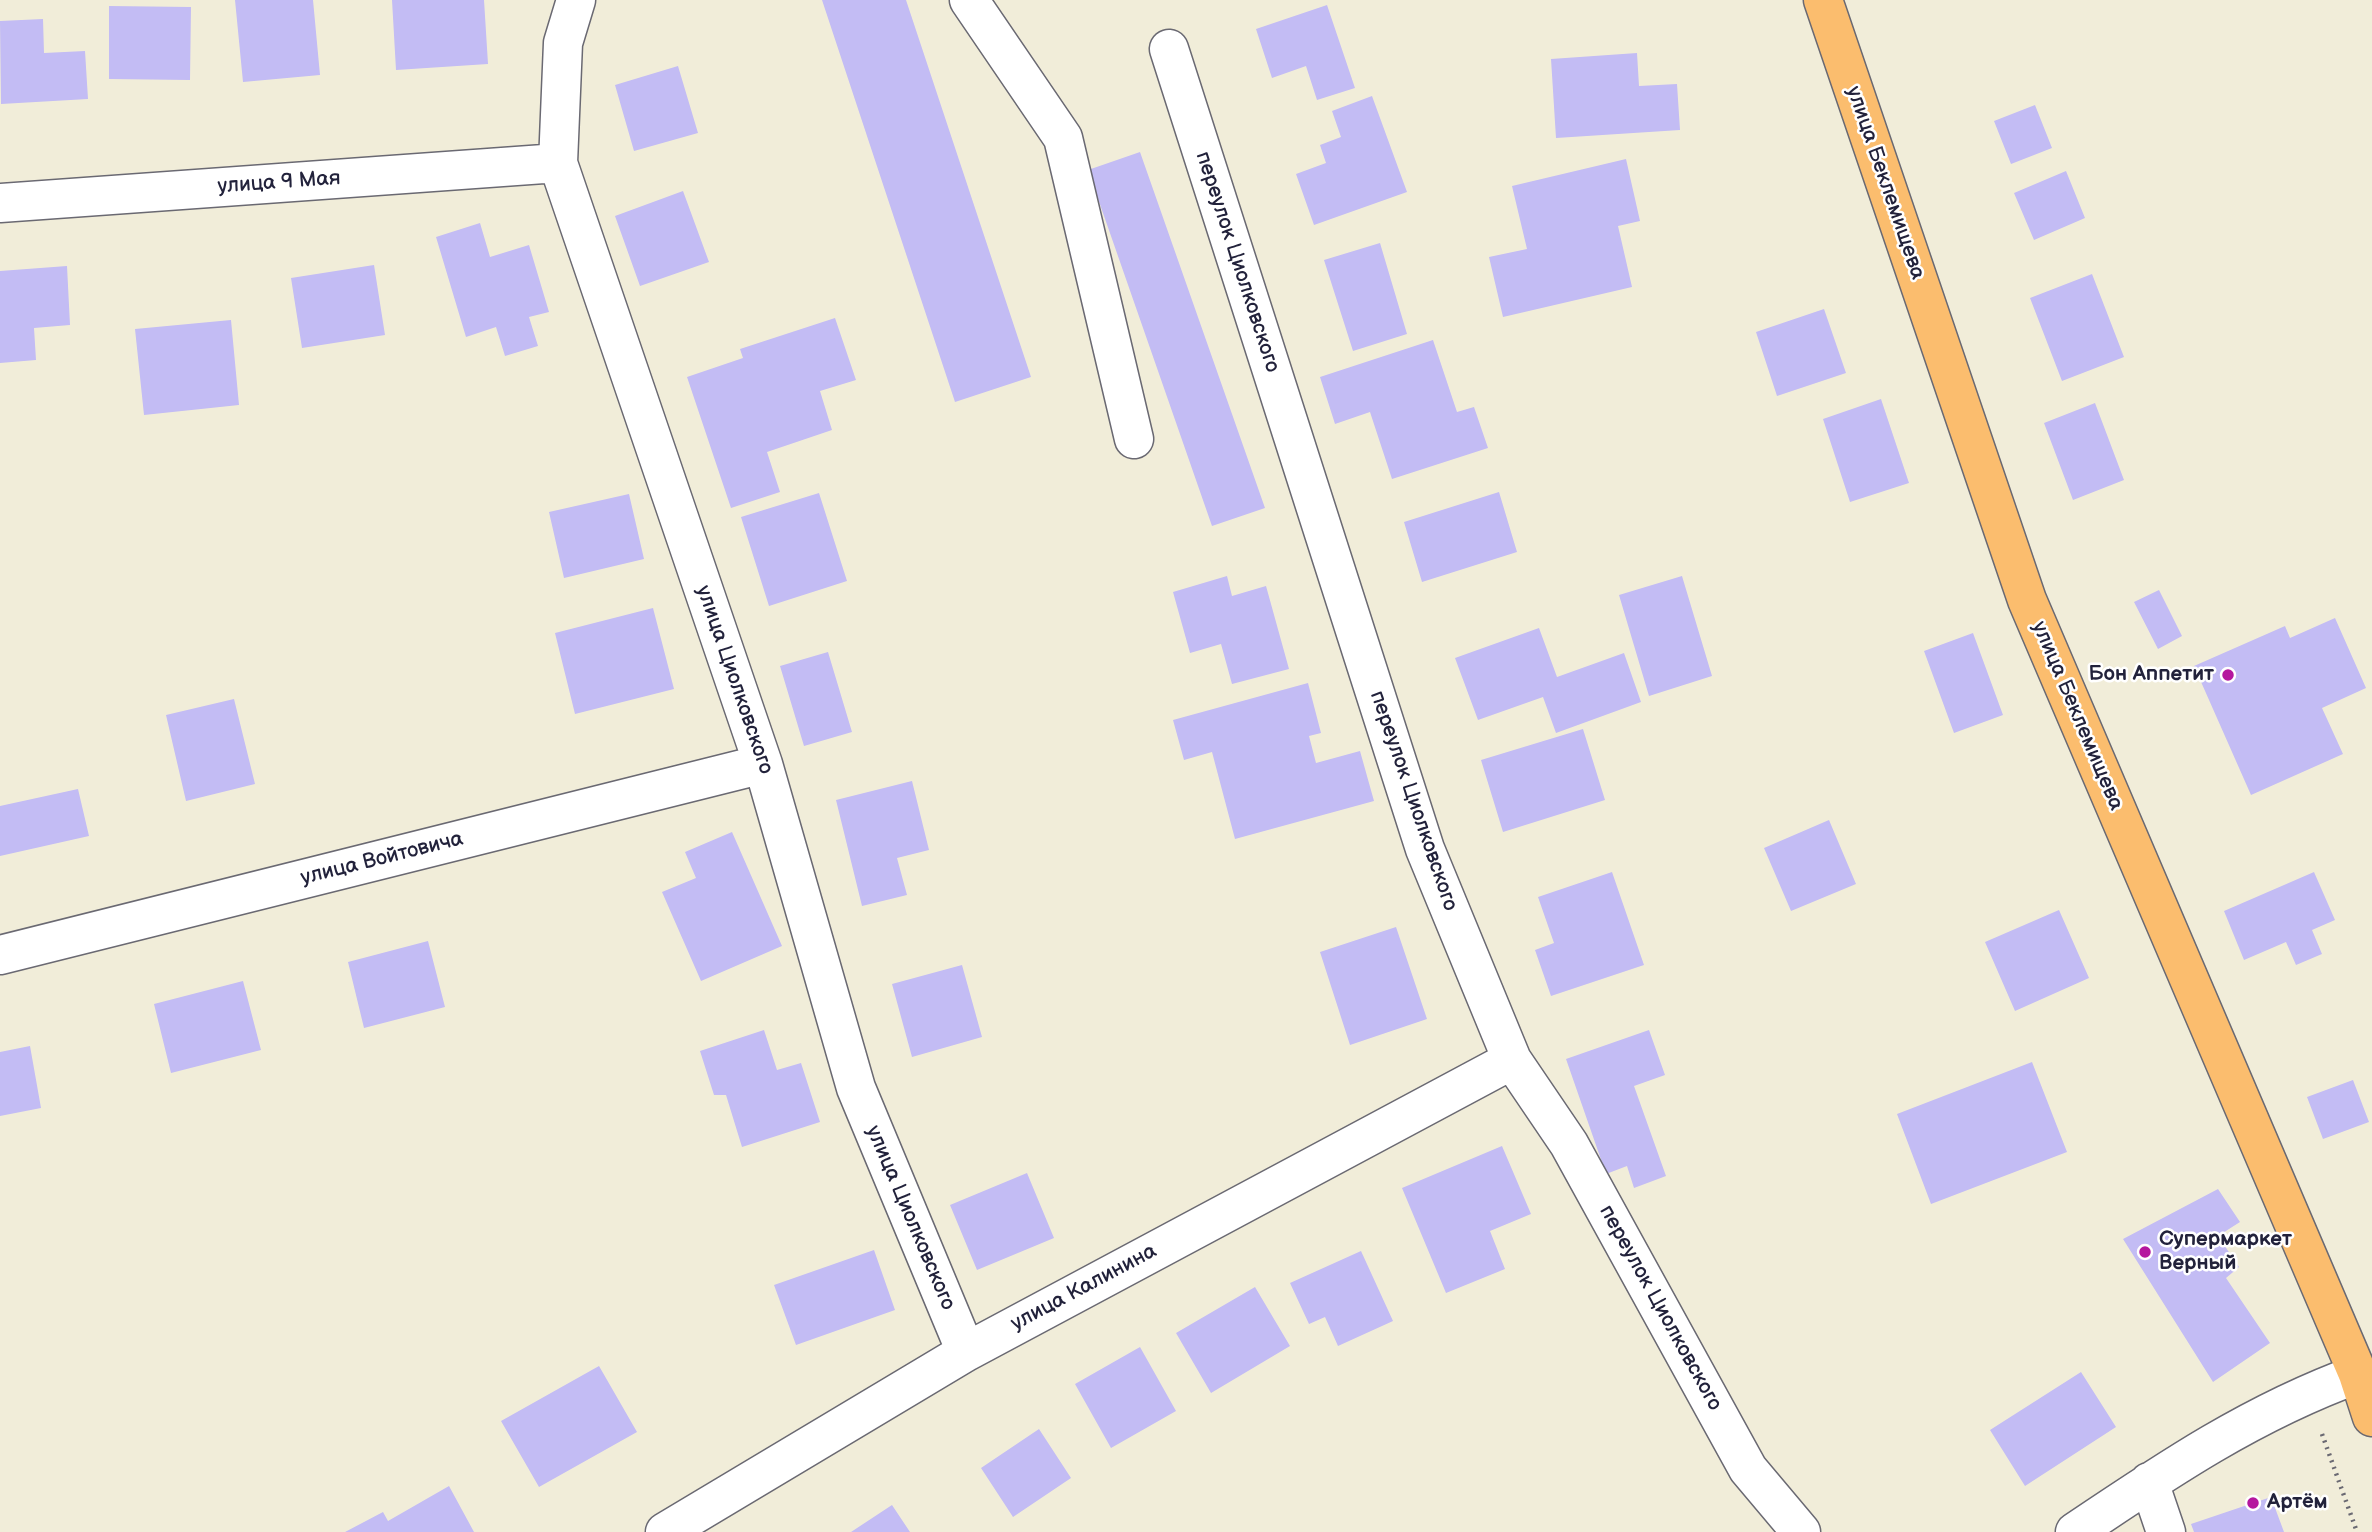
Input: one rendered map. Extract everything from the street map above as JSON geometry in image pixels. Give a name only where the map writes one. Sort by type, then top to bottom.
[{"type":"main road","name":"улица Беклемищева","points":[[1823,0],[2027,600],[2368,1400]]},
{"type":"street","name":"улица Циолковского","points":[[576,0],[563,43],[558,163],[763,764],[856,1088],[966,1352]]},
{"type":"street","points":[[969,0],[1063,138],[1134,439]]},
{"type":"street","name":"переулок Циолковского","points":[[1169,49],[1425,849],[1512,1060],[1569,1144],[1748,1469],[1801,1532]]},
{"type":"street","name":"улица 9 Мая","points":[[0,203],[558,163]]},
{"type":"street","name":"улица Войтовича","points":[[0,955],[763,764]]},
{"type":"street","name":"улица Калинина","points":[[665,1532],[966,1352],[1512,1060]]},
{"type":"street","points":[[2075,1532],[2226,1433],[2307,1392],[2368,1400]]},
{"type":"street","points":[[2149,1482],[2166,1532]]},
{"type":"path","points":[[2307,1392],[2357,1532]]},
{"type":"building","points":[[235,0],[313,0],[320,75],[243,82]]},
{"type":"building","points":[[392,0],[484,0],[488,64],[396,70]]},
{"type":"building","points":[[822,0],[906,0],[1031,377],[955,402]]},
{"type":"building","points":[[1327,5],[1355,88],[1317,100],[1306,66],[1272,78],[1256,29]]},
{"type":"building","points":[[109,6],[191,7],[190,80],[109,79]]},
{"type":"building","points":[[43,19],[44,53],[85,51],[88,99],[1,104],[0,21]]},
{"type":"building","points":[[1637,53],[1639,86],[1677,84],[1680,130],[1556,138],[1551,59]]},
{"type":"building","points":[[678,66],[698,133],[634,151],[615,85]]},
{"type":"building","points":[[1372,96],[1407,192],[1314,225],[1296,174],[1326,163],[1320,145],[1341,137],[1332,111]]},
{"type":"building","points":[[2035,105],[2052,148],[2011,164],[1994,121]]},
{"type":"building","points":[[1140,152],[1265,508],[1212,526],[1088,170]]},
{"type":"building","points":[[1626,159],[1640,221],[1618,226],[1632,287],[1503,317],[1489,257],[1527,249],[1512,186]]},
{"type":"building","points":[[2066,171],[2085,218],[2034,240],[2014,193]]},
{"type":"building","points":[[683,191],[709,262],[640,286],[615,216]]},
{"type":"building","points":[[480,223],[490,257],[529,245],[549,312],[529,317],[538,346],[505,356],[496,327],[466,337],[436,237]]},
{"type":"building","points":[[1380,243],[1407,334],[1353,351],[1324,260]]},
{"type":"building","points":[[374,265],[385,335],[302,348],[291,278]]},
{"type":"building","points":[[67,266],[70,325],[34,328],[36,360],[0,363],[0,271]]},
{"type":"building","points":[[2092,274],[2124,357],[2062,381],[2030,298]]},
{"type":"building","points":[[1824,309],[1846,373],[1777,396],[1756,332]]},
{"type":"building","points":[[835,318],[856,380],[820,391],[832,430],[767,452],[780,492],[731,508],[687,377],[743,358],[740,349]]},
{"type":"building","points":[[231,320],[239,405],[144,415],[135,329]]},
{"type":"building","points":[[1433,340],[1457,412],[1474,407],[1488,448],[1392,479],[1370,412],[1335,424],[1320,377]]},
{"type":"building","points":[[1881,399],[1909,483],[1850,502],[1823,419]]},
{"type":"building","points":[[2095,403],[2124,480],[2073,500],[2044,423]]},
{"type":"building","points":[[1499,492],[1517,552],[1422,582],[1404,522]]},
{"type":"building","points":[[819,493],[847,581],[769,606],[741,517]]},
{"type":"building","points":[[629,494],[644,559],[564,578],[549,512]]},
{"type":"building","points":[[1227,576],[1232,596],[1266,586],[1289,669],[1232,684],[1221,644],[1190,653],[1173,592]]},
{"type":"building","points":[[1682,576],[1712,676],[1649,696],[1619,595]]},
{"type":"building","points":[[2159,590],[2182,636],[2158,649],[2134,602]]},
{"type":"building","points":[[653,608],[674,689],[575,714],[555,633]]},
{"type":"building","points":[[2335,618],[2366,688],[2322,708],[2343,754],[2251,795],[2194,666],[2285,626],[2290,638]]},
{"type":"building","points":[[1539,628],[1557,677],[1624,653],[1641,702],[1556,733],[1543,697],[1478,720],[1455,658]]},
{"type":"building","points":[[1973,633],[2003,715],[1954,733],[1924,651]]},
{"type":"building","points":[[828,652],[852,732],[804,746],[780,666]]},
{"type":"building","points":[[1308,683],[1321,733],[1309,736],[1316,763],[1360,751],[1374,801],[1235,839],[1212,752],[1184,760],[1173,720]]},
{"type":"building","points":[[234,699],[255,784],[186,801],[166,715]]},
{"type":"building","points":[[1583,729],[1605,800],[1503,832],[1481,760]]},
{"type":"building","points":[[912,781],[929,850],[897,858],[907,895],[862,906],[836,800]]},
{"type":"building","points":[[78,789],[89,836],[0,856],[0,806]]},
{"type":"building","points":[[1829,820],[1856,884],[1791,911],[1764,848]]},
{"type":"building","points":[[732,832],[782,946],[701,981],[662,892],[696,878],[685,852]]},
{"type":"building","points":[[1612,872],[1644,965],[1551,996],[1535,950],[1554,943],[1538,897]]},
{"type":"building","points":[[2314,872],[2335,920],[2312,930],[2322,954],[2296,965],[2286,942],[2244,960],[2224,911]]},
{"type":"building","points":[[2059,910],[2089,978],[2015,1011],[1985,942]]},
{"type":"building","points":[[1396,927],[1427,1019],[1350,1045],[1320,952]]},
{"type":"building","points":[[428,941],[445,1007],[364,1028],[348,962]]},
{"type":"building","points":[[962,965],[982,1037],[912,1057],[892,984]]},
{"type":"building","points":[[243,981],[261,1050],[171,1073],[154,1004]]},
{"type":"building","points":[[764,1030],[777,1070],[801,1063],[820,1122],[742,1147],[726,1095],[714,1095],[700,1051]]},
{"type":"building","points":[[1649,1030],[1665,1075],[1634,1086],[1666,1176],[1634,1188],[1627,1166],[1606,1174],[1566,1059]]},
{"type":"building","points":[[30,1046],[41,1108],[0,1116],[0,1052]]},
{"type":"building","points":[[2032,1062],[2067,1152],[1931,1204],[1897,1114]]},
{"type":"building","points":[[2353,1080],[2369,1122],[2323,1139],[2307,1097]]},
{"type":"building","points":[[1502,1146],[1531,1214],[1490,1231],[1505,1269],[1446,1293],[1402,1188]]},
{"type":"building","points":[[1027,1173],[1054,1238],[977,1270],[950,1205]]},
{"type":"building","points":[[2218,1189],[2240,1222],[2218,1236],[2239,1267],[2226,1278],[2270,1343],[2213,1382],[2123,1239]]},
{"type":"building","points":[[874,1250],[895,1310],[796,1345],[774,1285]]},
{"type":"building","points":[[1361,1251],[1393,1321],[1338,1346],[1325,1317],[1309,1324],[1290,1283]]},
{"type":"building","points":[[1255,1287],[1290,1346],[1211,1393],[1176,1333]]},
{"type":"building","points":[[1140,1347],[1176,1411],[1111,1448],[1075,1384]]},
{"type":"building","points":[[599,1366],[637,1432],[539,1487],[501,1421]]},
{"type":"building","points":[[2081,1372],[2116,1427],[2025,1486],[1990,1430]]},
{"type":"building","points":[[1039,1429],[1071,1478],[1013,1517],[981,1468]]},
{"type":"building","points":[[449,1486],[474,1532],[345,1532],[383,1512],[388,1521]]},
{"type":"building","points":[[2271,1497],[2284,1532],[2194,1532],[2191,1524]]},
{"type":"building","points":[[892,1505],[910,1532],[851,1532]]},
{"type":"place","name":"Бон Аппетит","points":[[2228,675]]},
{"type":"place","name":"Супермаркет Верный","points":[[2145,1252]]},
{"type":"place","name":"Артём","points":[[2253,1503]]}]
